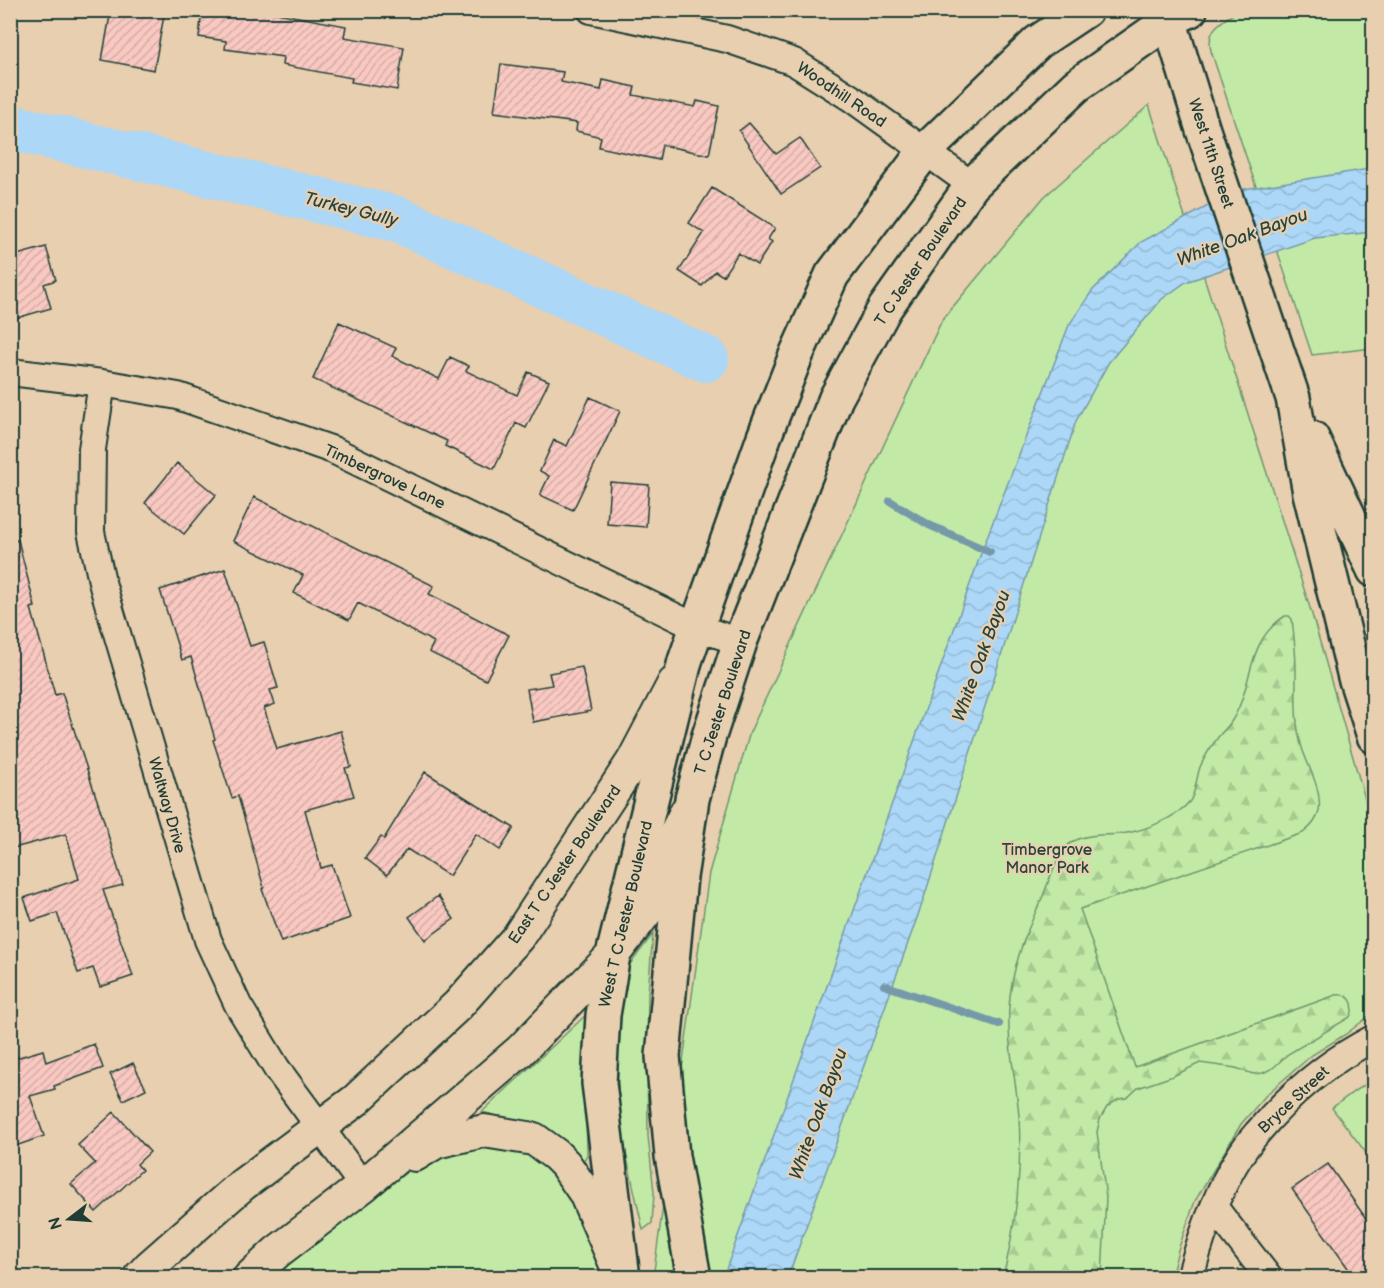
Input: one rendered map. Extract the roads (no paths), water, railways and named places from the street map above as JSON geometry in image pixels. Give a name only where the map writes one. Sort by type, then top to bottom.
[{"type":"main road","points":[[685,661],[764,437],[797,353],[832,276],[926,152],[1038,42],[1086,10]]},
{"type":"main road","name":"West 11th Street","points":[[1175,14],[1203,130],[1293,398],[1313,504],[1355,677],[1374,736]]},
{"type":"main road","name":"T C Jester Boulevard","points":[[692,799],[709,736],[740,642],[836,398],[885,308],[972,185],[1076,86],[1175,14]]},
{"type":"main road","name":"West 11th Street","points":[[1293,398],[1374,570]]},
{"type":"main road","name":"West T C Jester Boulevard","points":[[622,1278],[599,1083],[603,1015],[613,955],[685,661]]},
{"type":"main road","points":[[692,799],[680,877],[663,1056],[672,1156],[694,1278]]},
{"type":"street","name":"Woodhill Road","points":[[591,10],[727,39],[794,62],[851,98],[972,185]]},
{"type":"street","name":"Timbergrove Lane","points":[[10,372],[102,383],[178,396],[333,450],[696,627],[740,642]]},
{"type":"street","name":"Waltway Drive","points":[[102,383],[93,449],[91,532],[103,586],[208,940],[238,1005],[277,1069],[363,1186]]},
{"type":"street","name":"East T C Jester Boulevard","points":[[139,1278],[242,1185],[356,1100],[458,1005],[518,937],[633,761],[685,661]]},
{"type":"street","points":[[249,1278],[277,1252],[363,1186],[520,1051],[613,955],[649,908],[656,873],[692,799]]},
{"type":"street","name":"Bryce Street","points":[[1190,1278],[1202,1236],[1228,1177],[1256,1134],[1298,1091],[1330,1064],[1374,1038]]},
{"type":"street","points":[[363,1186],[436,1142],[484,1131],[534,1139],[561,1160],[585,1193],[622,1278]]},
{"type":"street","points":[[1214,1208],[1269,1278]]},
{"type":"water","name":"White Oak Bayou","points":[[1373,169],[1373,232],[1315,238],[1186,282],[1162,299],[1109,362],[1076,421],[922,904],[788,1277],[723,1278],[984,545],[1069,325],[1092,291],[1141,242],[1238,190]]},
{"type":"waterway","name":"Turkey Gully","points":[[10,127],[397,219],[706,359]]},
{"type":"waterway","points":[[890,501],[929,525],[990,552]]},
{"type":"waterway","points":[[884,985],[999,1024]]},
{"type":"park label","name":"Timbergrove Manor Park","points":[[1047,858]]}]
